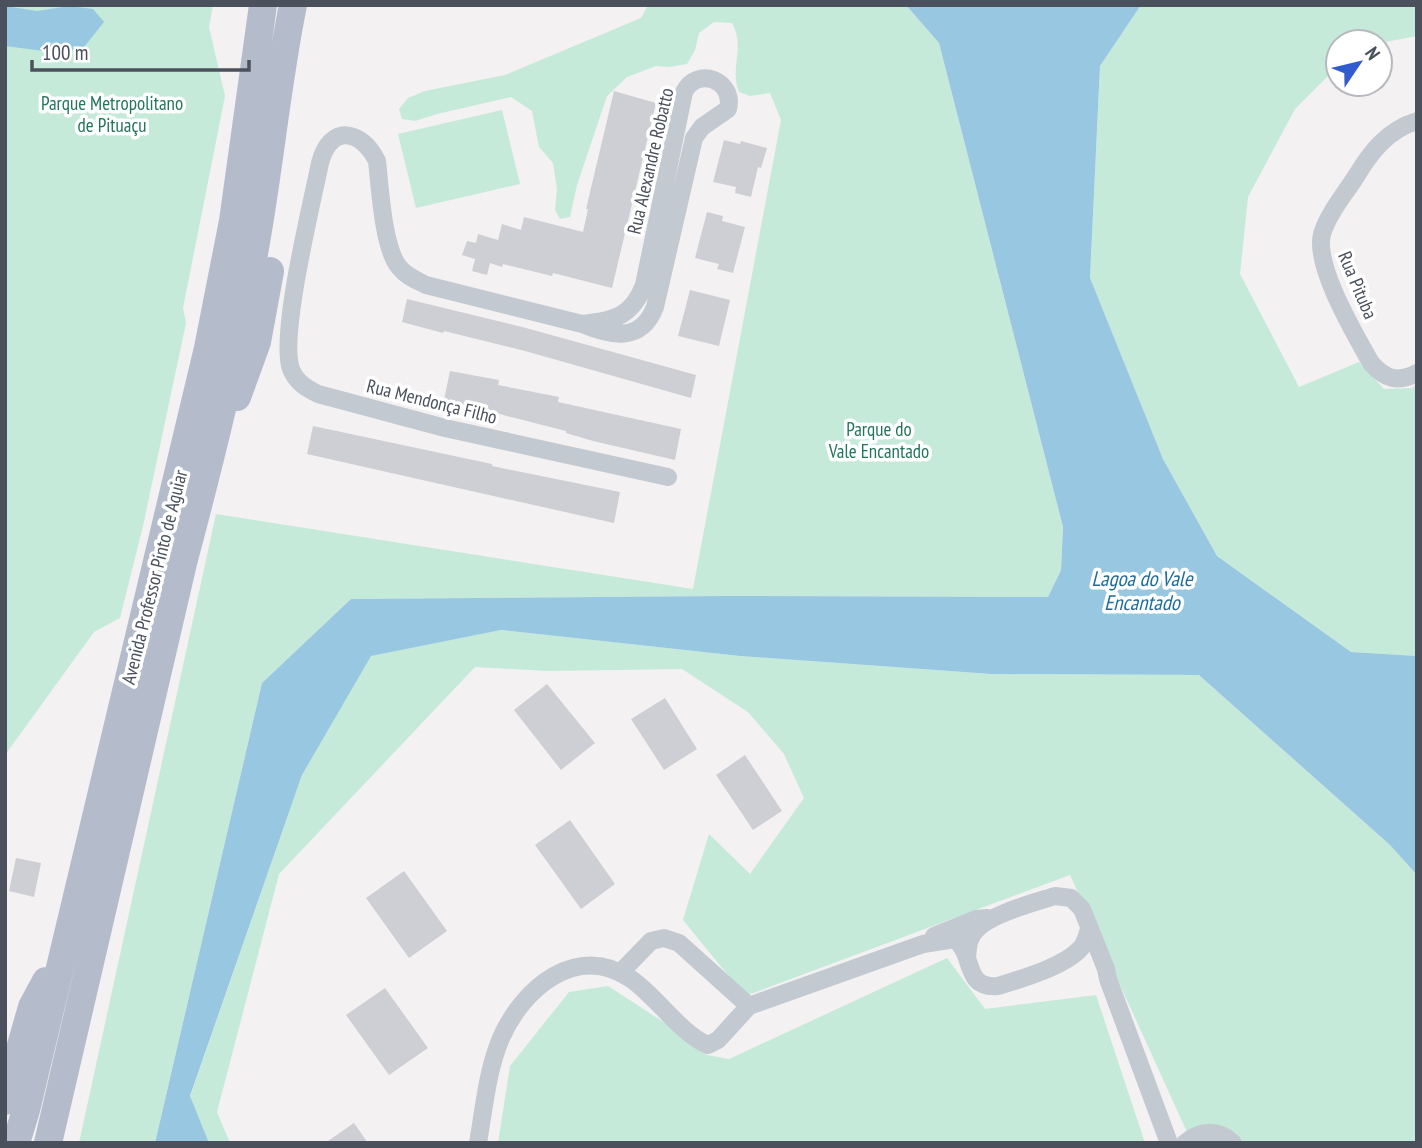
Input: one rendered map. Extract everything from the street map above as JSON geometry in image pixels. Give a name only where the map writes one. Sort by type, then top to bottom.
[{"type":"main road","name":"Avenida Professor Pinto de Aguiar","points":[[48,1143],[183,563],[203,488],[255,350],[253,274],[263,5]]},
{"type":"main road","name":"Avenida Professor Pinto de Aguiar","points":[[16,1143],[208,348],[253,274],[293,5]]},
{"type":"main road","points":[[5,1101],[32,1007],[63,956]]},
{"type":"street","name":"Rua Alexandre Robatto","points":[[299,273],[323,153],[337,138],[352,135],[362,140],[376,161],[389,247],[399,268],[411,278],[426,285],[582,324],[609,334],[637,330],[650,320],[694,138],[702,127],[728,109],[728,94],[719,82],[703,77],[688,85],[684,92],[644,285],[639,298],[632,308],[621,316],[582,324]]},
{"type":"street","name":"Rua Pituba","points":[[1417,121],[1394,132],[1368,157],[1326,224],[1321,254],[1330,280],[1371,363],[1389,378],[1400,379],[1417,373]]},
{"type":"street","points":[[253,274],[282,270],[299,273]]},
{"type":"street","name":"Rua Mendonça Filho","points":[[299,273],[290,326],[291,369],[305,388],[318,394],[445,428],[668,477]]},
{"type":"street","points":[[253,274],[294,303]]},
{"type":"street","points":[[967,957],[968,944],[974,932],[994,918],[1047,898],[1064,895],[1077,902],[1099,949],[1169,1143]]},
{"type":"street","points":[[923,944],[937,934],[976,919],[994,918]]},
{"type":"street","points":[[478,1143],[500,1039],[509,1023],[543,983],[573,966],[601,965],[620,973],[638,985],[695,1037],[708,1045],[719,1040],[749,1006],[923,944],[955,939],[964,949],[974,977],[980,984],[988,987],[1009,983],[1059,963],[1082,948],[1089,929]]},
{"type":"street","points":[[620,973],[651,941],[672,939],[687,948],[749,1006]]},
{"type":"street","points":[[1059,963],[1086,962],[1108,979]]},
{"type":"street","points":[[1185,1143],[1195,1135],[1212,1132],[1233,1143]]},
{"type":"green space","name":"Parque Metropolitano de Pituaçu","points":[[5,5],[213,5],[209,27],[225,96],[183,308],[186,323],[143,526],[120,618],[94,632],[5,755]]},
{"type":"green space","name":"Parque do Vale Encantado","points":[[648,5],[906,5],[939,43],[1063,527],[1061,570],[1048,597],[351,599],[262,683],[155,1143],[79,1143],[216,514],[693,589],[781,120],[770,93],[750,96],[739,92],[736,83],[738,41],[732,23],[714,22],[699,33],[695,50],[687,64],[656,66],[627,77],[607,96],[577,185],[570,217],[560,219],[555,210],[557,189],[553,163],[539,147],[532,111],[511,97],[415,121],[402,119],[399,109],[408,98],[425,91],[505,75],[641,18]]},
{"type":"green space","points":[[1141,5],[1417,5],[1417,36],[1394,40],[1394,28],[1324,28],[1324,80],[1295,109],[1248,197],[1240,274],[1299,387],[1359,362],[1384,389],[1412,388],[1417,384],[1417,656],[1351,652],[1217,556],[1163,459],[1090,279],[1100,66]]},
{"type":"green space","points":[[502,110],[520,184],[416,208],[398,134]]},
{"type":"green space","points":[[501,630],[740,656],[991,674],[1199,675],[1390,845],[1417,875],[1417,1143],[1192,1143],[1070,875],[745,996],[683,920],[709,834],[750,874],[804,798],[784,754],[748,712],[682,669],[547,671],[475,667],[279,874],[217,1112],[230,1143],[209,1143],[190,1097],[302,775],[370,656]]},
{"type":"green space","points":[[947,958],[985,1009],[1096,995],[1145,1143],[498,1143],[510,1066],[569,992],[608,986],[668,1025],[707,1055],[729,1059]]},
{"type":"water","name":"Lagoa do Vale Encantado","points":[[906,5],[1141,5],[1100,66],[1090,278],[1163,459],[1217,556],[1351,652],[1417,656],[1417,875],[1390,845],[1199,675],[991,674],[740,656],[501,630],[371,656],[302,775],[190,1096],[209,1143],[155,1143],[262,683],[351,599],[1048,597],[1061,570],[1063,527],[939,43]]},
{"type":"water","points":[[5,6],[37,11],[69,6],[93,9],[104,22],[84,47],[59,53],[5,46]]},
{"type":"building","points":[[614,91],[656,103],[612,288],[503,264],[502,267],[490,263],[487,275],[472,271],[475,259],[462,255],[467,241],[476,243],[478,234],[498,240],[502,224],[521,230],[524,217],[583,232]]},
{"type":"building","points":[[724,140],[740,144],[741,141],[767,148],[761,168],[758,167],[751,197],[735,193],[736,187],[713,182]]},
{"type":"building","points":[[707,212],[723,216],[722,221],[745,227],[733,273],[717,269],[719,264],[695,258]]},
{"type":"building","points":[[690,290],[730,300],[719,346],[678,336]]},
{"type":"building","points":[[407,299],[526,328],[696,375],[691,398],[525,351],[402,322]]},
{"type":"building","points":[[450,371],[499,380],[498,385],[559,397],[558,402],[681,429],[675,460],[593,441],[566,431],[444,400]]},
{"type":"building","points":[[313,426],[620,492],[614,523],[307,454]]},
{"type":"building","points":[[547,684],[595,743],[561,770],[514,710]]},
{"type":"building","points":[[665,698],[697,749],[664,770],[631,719]]},
{"type":"building","points":[[745,755],[782,811],[753,830],[716,775]]},
{"type":"building","points":[[570,820],[615,884],[581,909],[535,845]]},
{"type":"building","points":[[16,858],[41,863],[34,897],[9,891]]},
{"type":"building","points":[[404,871],[447,931],[409,958],[366,898]]},
{"type":"building","points":[[385,988],[428,1048],[389,1075],[346,1015]]},
{"type":"building","points":[[354,1123],[368,1143],[325,1143]]}]
